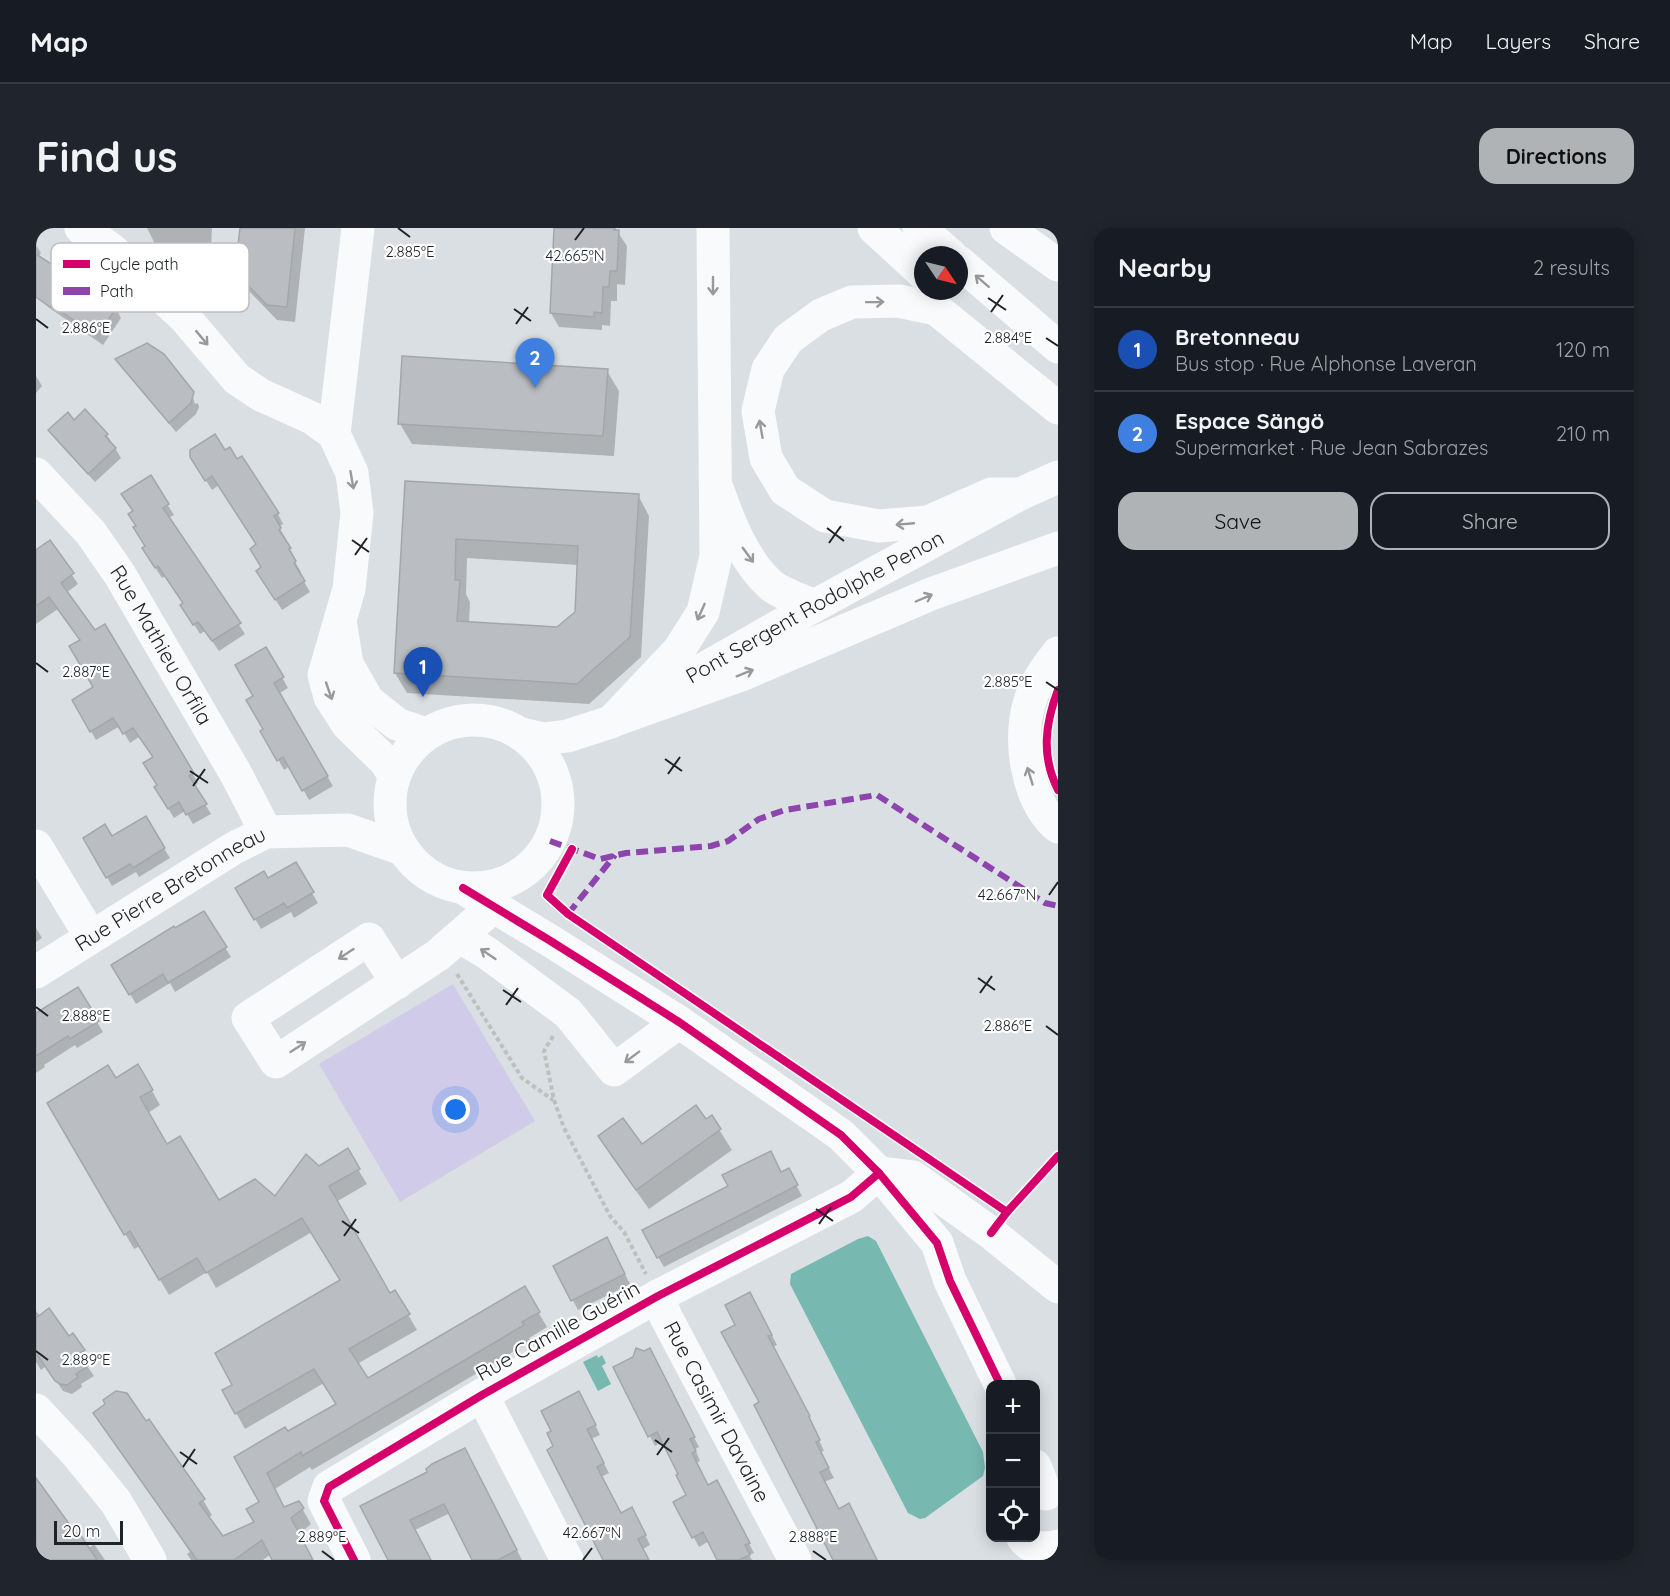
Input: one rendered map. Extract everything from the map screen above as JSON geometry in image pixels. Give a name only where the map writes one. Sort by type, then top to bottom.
[{"type":"street","points":[[81,228],[102,243]]},
{"type":"street","points":[[334,434],[358,228]]},
{"type":"street","points":[[611,722],[679,650],[703,612],[716,556],[713,228]]},
{"type":"street","points":[[874,228],[914,265]]},
{"type":"street","points":[[919,228],[940,246]]},
{"type":"street","points":[[1006,228],[1058,265]]},
{"type":"street","points":[[968,270],[1058,347]]},
{"type":"street","points":[[953,300],[1058,397]]},
{"type":"street","points":[[1054,479],[1020,494],[991,494],[928,522],[879,526],[825,516],[786,490],[766,458],[758,411],[768,369],[788,339],[821,315],[852,302],[899,301],[936,309],[1058,408]]},
{"type":"street","points":[[179,312],[237,379],[261,394],[312,418],[334,434],[352,473],[357,513],[349,589],[324,675],[330,697],[348,725],[386,762],[392,788],[392,826],[402,849],[418,868],[439,882],[463,888],[480,889],[497,885],[522,873],[538,859],[550,841],[557,820],[558,798],[553,774],[540,752],[522,734],[499,723],[474,720],[449,723],[426,734],[407,752],[392,788],[348,830]]},
{"type":"street","points":[[715,483],[739,542],[757,567],[773,586],[814,606]]},
{"type":"street","name":"Rue Mathieu Orfila","points":[[41,490],[91,533],[120,575],[236,774],[266,832]]},
{"type":"street","name":"Pont Sergent Rodolphe Penon","points":[[522,734],[543,739],[567,736],[611,722],[814,606],[1020,494]]},
{"type":"street","points":[[611,722],[741,675],[931,594],[1058,548]]},
{"type":"street","points":[[340,622],[347,664],[368,701],[397,724],[426,734]]},
{"type":"street","points":[[1058,653],[1044,671],[1030,701],[1024,737],[1027,766],[1036,795],[1058,827]]},
{"type":"street","name":"Pont Sergent Rodolphe Penon","points":[[558,798],[567,771],[577,756],[611,722]]},
{"type":"street","name":"Rue Pierre Bretonneau","points":[[36,972],[234,848],[266,832],[348,830],[402,849]]},
{"type":"street","points":[[36,846],[91,937]]},
{"type":"street","points":[[522,873],[530,909],[549,940]]},
{"type":"street","points":[[463,888],[679,1022],[842,1136],[879,1173],[937,1243],[950,1281],[998,1380]]},
{"type":"street","points":[[455,940],[463,888]]},
{"type":"street","points":[[397,983],[455,940],[494,906]]},
{"type":"street","points":[[455,940],[487,953],[568,1013],[614,1070],[679,1022]]},
{"type":"street","points":[[879,1173],[913,1177],[1054,1277]]},
{"type":"street","name":"Rue Camille Guérin","points":[[354,1560],[324,1501],[328,1487],[482,1395],[657,1296],[851,1197],[879,1173]]},
{"type":"street","points":[[937,1243],[963,1212]]},
{"type":"street","name":"Rue Casimir Davaine","points":[[657,1296],[795,1560]]},
{"type":"street","points":[[482,1395],[567,1560]]},
{"type":"street","points":[[36,1410],[77,1454],[116,1502],[150,1560]]},
{"type":"path","points":[[455,940],[461,979],[522,1078],[554,1100]]},
{"type":"path","points":[[568,1013],[544,1051],[554,1100],[564,1128],[610,1216],[624,1232],[657,1296]]},
{"type":"shaded area","points":[[453,984],[535,1121],[400,1202],[319,1064]]},
{"type":"shaded area","points":[[868,1236],[876,1241],[983,1452],[985,1468],[983,1476],[925,1518],[920,1519],[908,1513],[790,1284],[791,1274]]},
{"type":"shaded area","points":[[597,1355],[598,1358],[602,1355],[606,1363],[602,1366],[611,1384],[598,1391],[583,1362]]},
{"type":"building","points":[[240,228],[295,228],[287,307],[267,305],[249,286],[249,243],[238,243]]},
{"type":"building","points":[[554,228],[615,228],[614,230],[619,230],[617,271],[610,271],[609,287],[603,287],[602,313],[594,312],[594,317],[550,313]]},
{"type":"building","points":[[36,254],[51,264],[51,306],[36,297]]},
{"type":"building","points":[[62,312],[114,312],[97,336]]},
{"type":"building","points":[[147,343],[164,354],[194,392],[191,403],[169,423],[115,359]]},
{"type":"building","points":[[402,356],[608,369],[603,436],[398,424]]},
{"type":"building","points":[[85,409],[108,434],[105,436],[116,448],[88,474],[48,430],[68,412],[74,420]]},
{"type":"building","points":[[215,434],[225,450],[230,447],[237,459],[242,456],[279,513],[274,516],[281,528],[279,530],[291,548],[289,549],[296,561],[294,563],[305,581],[275,600],[256,571],[261,567],[250,549],[256,544],[212,476],[205,481],[190,457],[190,450]]},
{"type":"building","points":[[151,475],[169,504],[163,508],[241,623],[212,641],[198,622],[193,625],[180,605],[183,603],[158,566],[155,568],[142,548],[145,546],[128,514],[133,511],[121,494]]},
{"type":"building","points":[[405,481],[639,494],[630,637],[577,684],[394,673]],"holes":[[[456,539],[578,546],[575,612],[557,627],[457,621],[460,580],[455,580]]]},
{"type":"building","points":[[50,540],[74,573],[61,583],[95,630],[105,624],[194,773],[189,776],[207,804],[186,815],[179,802],[168,809],[143,763],[153,757],[133,728],[123,734],[113,718],[90,732],[72,700],[93,687],[69,646],[80,640],[49,597],[36,606],[36,550]]},
{"type":"building","points":[[266,647],[284,677],[274,683],[328,776],[302,791],[283,757],[277,761],[260,731],[263,729],[246,700],[253,696],[235,665]]},
{"type":"building","points":[[146,816],[165,848],[133,868],[130,864],[106,878],[83,838],[105,824],[112,836]]},
{"type":"building","points":[[296,862],[314,892],[287,908],[284,903],[254,920],[235,888],[264,871],[268,878]]},
{"type":"building","points":[[204,911],[227,947],[168,983],[163,974],[129,995],[111,965],[174,926],[175,928]]},
{"type":"building","points":[[78,987],[99,1021],[70,1039],[68,1036],[36,1056],[36,1013]]},
{"type":"building","points":[[138,1064],[153,1090],[140,1097],[167,1144],[180,1136],[219,1200],[255,1179],[275,1196],[306,1154],[319,1166],[348,1148],[360,1169],[329,1186],[390,1293],[395,1290],[410,1314],[349,1349],[368,1378],[525,1286],[540,1312],[522,1322],[524,1325],[470,1357],[302,1456],[301,1452],[267,1473],[284,1507],[299,1501],[304,1508],[291,1518],[313,1560],[272,1560],[262,1540],[234,1560],[197,1560],[93,1413],[105,1404],[103,1400],[116,1391],[127,1393],[146,1421],[149,1419],[205,1499],[199,1503],[223,1536],[254,1522],[246,1509],[259,1502],[234,1457],[285,1427],[288,1431],[336,1404],[314,1369],[235,1414],[222,1390],[232,1385],[215,1353],[340,1280],[302,1218],[206,1273],[197,1258],[159,1280],[130,1231],[124,1235],[47,1103],[108,1065],[116,1078]]},
{"type":"building","points":[[696,1105],[706,1119],[712,1115],[721,1129],[636,1190],[598,1136],[623,1118],[642,1144]]},
{"type":"building","points":[[771,1151],[781,1172],[789,1168],[798,1185],[657,1258],[642,1230],[728,1186],[722,1175]]},
{"type":"building","points":[[607,1237],[625,1274],[571,1301],[553,1266]]},
{"type":"building","points":[[750,1292],[772,1335],[768,1336],[820,1440],[816,1442],[829,1468],[820,1472],[839,1509],[849,1503],[877,1560],[833,1560],[754,1405],[759,1402],[721,1332],[735,1325],[725,1305]]},
{"type":"building","points":[[49,1308],[69,1336],[73,1333],[85,1350],[80,1353],[89,1365],[76,1374],[78,1377],[67,1385],[55,1381],[36,1353],[36,1318]]},
{"type":"building","points":[[636,1348],[644,1351],[650,1348],[695,1437],[690,1439],[696,1451],[692,1453],[708,1485],[717,1480],[750,1543],[745,1545],[750,1555],[739,1560],[717,1560],[703,1532],[692,1538],[673,1502],[686,1495],[676,1475],[678,1474],[657,1432],[648,1437],[613,1367],[633,1357]]},
{"type":"building","points":[[579,1391],[596,1425],[587,1429],[604,1463],[597,1467],[621,1513],[632,1507],[646,1535],[638,1539],[649,1560],[603,1560],[547,1450],[553,1446],[547,1433],[551,1431],[541,1411]]},
{"type":"building","points":[[465,1448],[517,1550],[498,1560],[472,1560],[444,1504],[410,1520],[431,1560],[388,1560],[360,1506],[427,1472],[426,1469],[432,1464]]},
{"type":"building","points":[[36,1478],[78,1536],[80,1534],[97,1560],[36,1560]]},
{"type":"marked path","points":[[550,841],[600,859],[626,853],[711,846],[728,841],[759,819],[785,810],[877,795],[1045,903],[1058,906]]},
{"type":"marked path","points":[[568,914],[615,855]]},
{"type":"cycle path","points":[[1058,690],[1050,715],[1047,740],[1049,765],[1058,790]]},
{"type":"cycle path","points":[[572,849],[547,895],[568,914],[1007,1212],[991,1233]]},
{"type":"cycle path","points":[[463,888],[679,1022],[841,1135],[879,1173],[937,1243],[950,1281],[998,1380]]},
{"type":"cycle path","points":[[1007,1212],[1058,1156]]},
{"type":"cycle path","points":[[354,1560],[324,1501],[329,1487],[482,1395],[658,1296],[851,1197],[879,1173]]},
{"type":"place","name":"Espace Sängö","points":[[535,388]]},
{"type":"place","name":"Bretonneau","points":[[423,697]]}]
